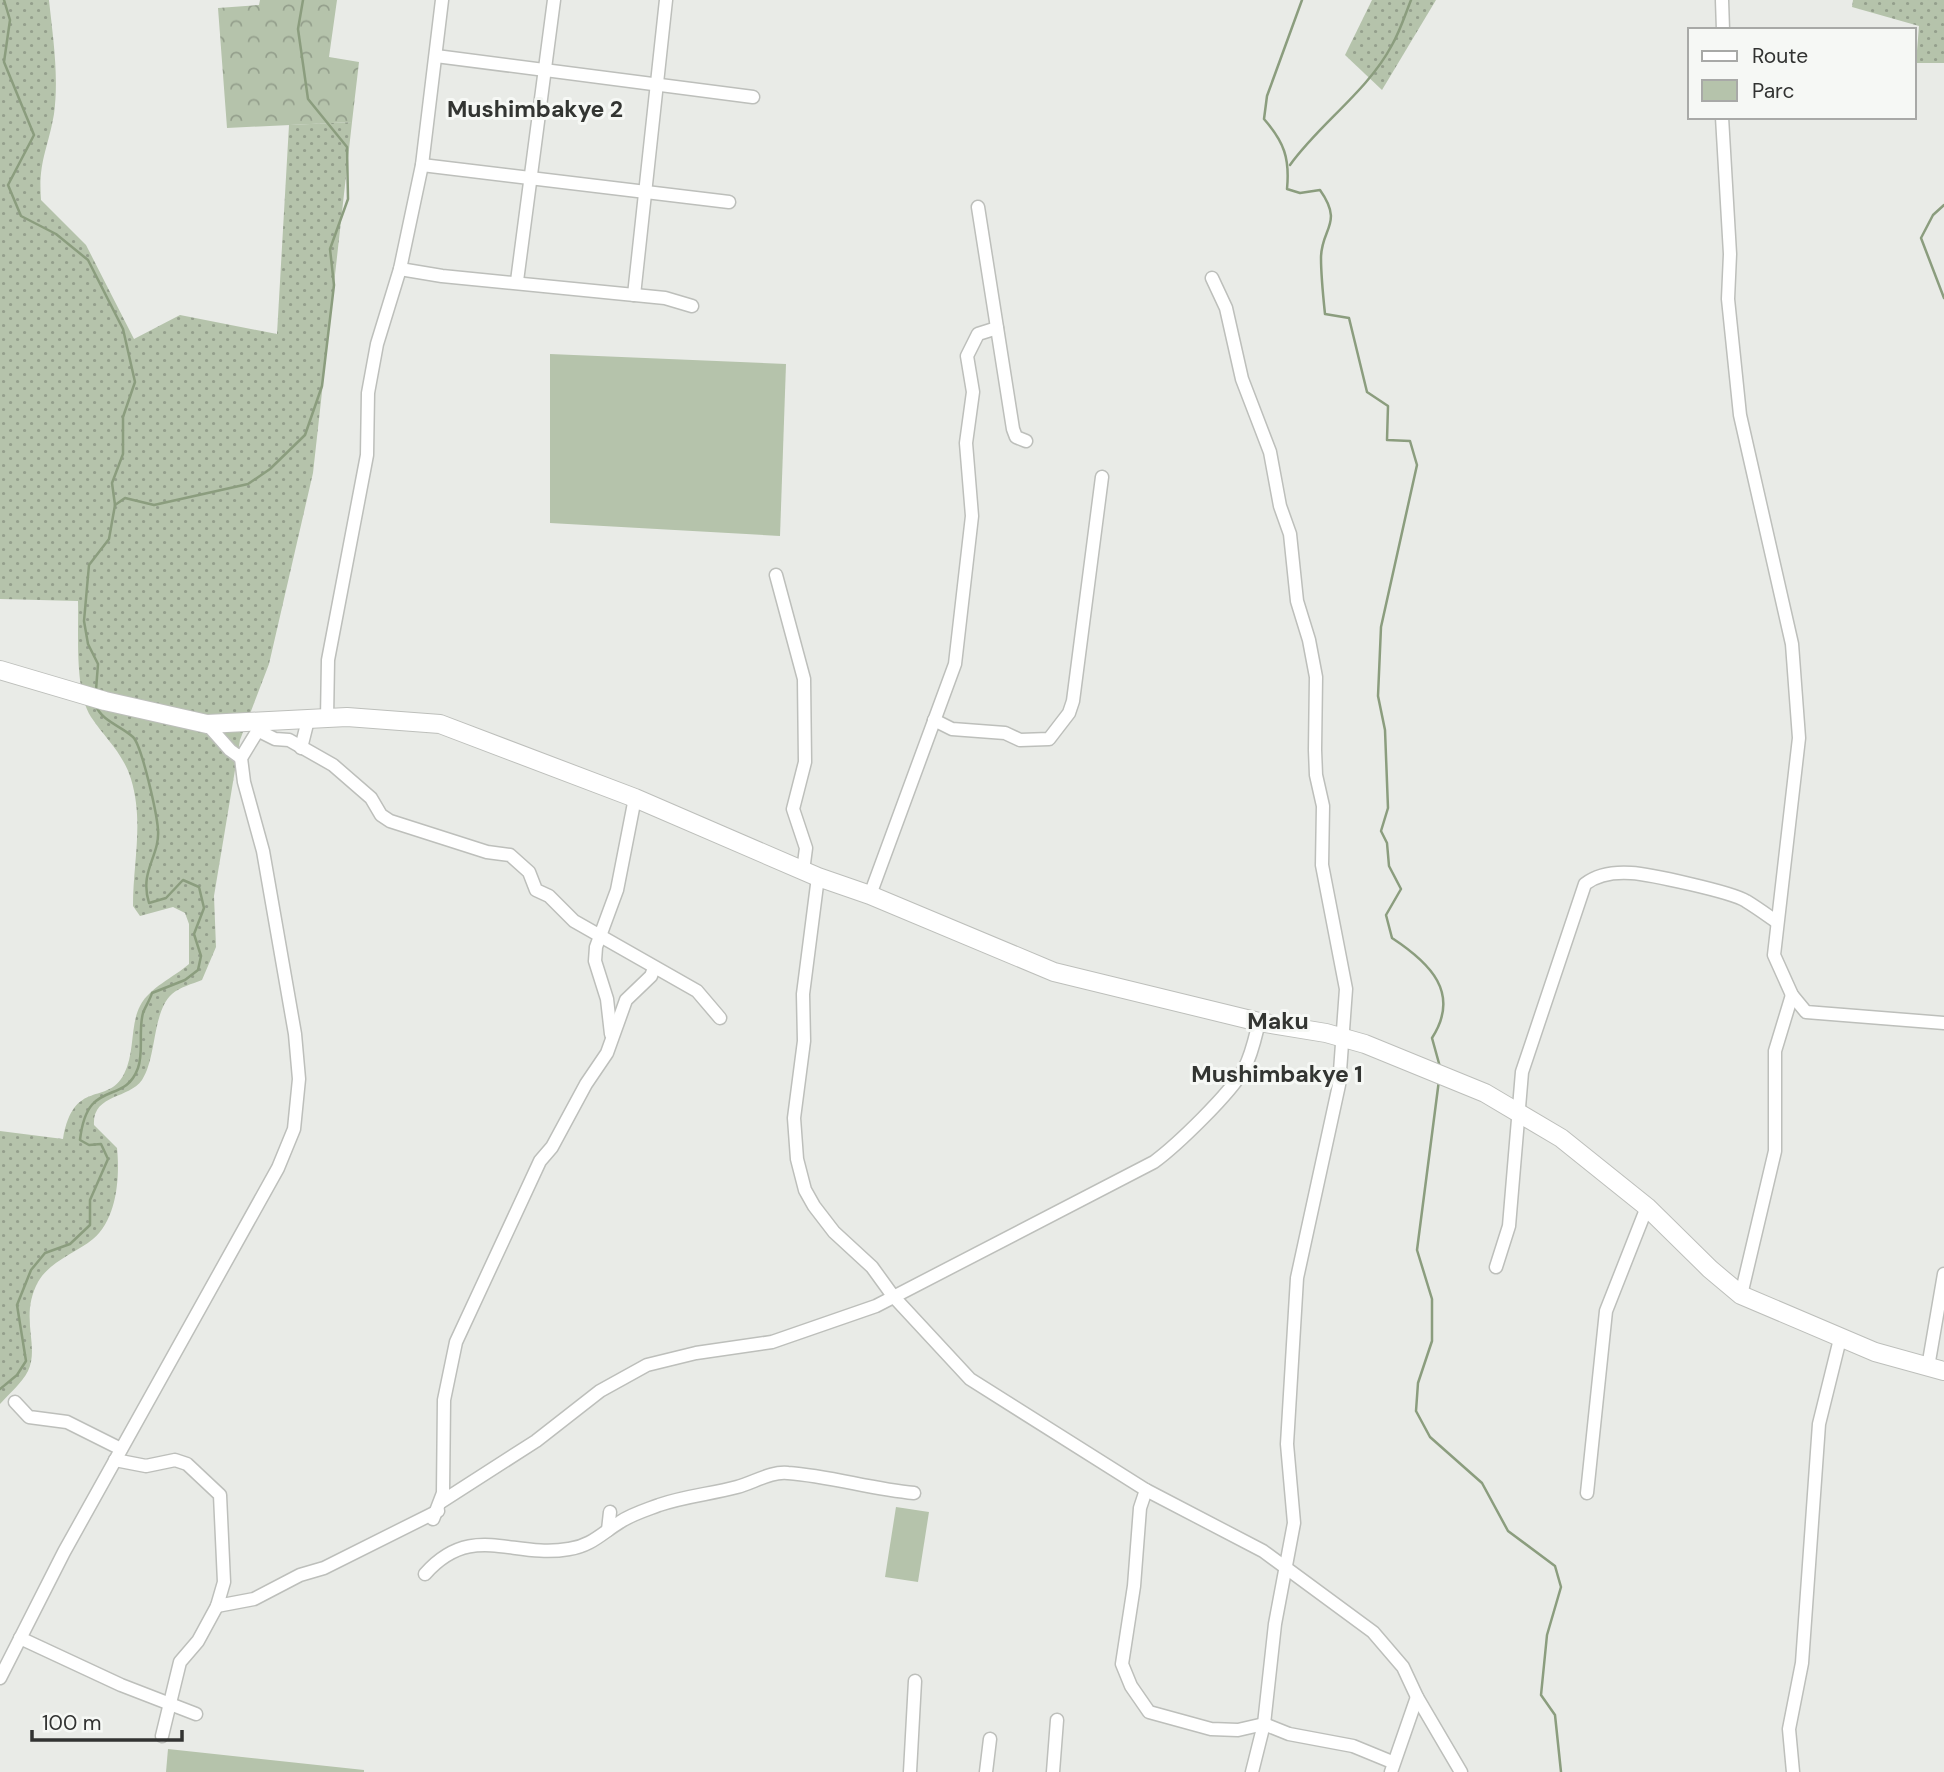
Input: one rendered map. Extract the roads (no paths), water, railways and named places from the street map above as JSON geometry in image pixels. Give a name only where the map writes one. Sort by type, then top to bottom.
[{"type":"highway","points":[[0,670],[104,701],[208,723],[261,727],[308,720],[368,717],[440,724],[635,798],[810,874],[870,895],[1054,972],[1259,1022],[1344,1037],[1440,1074],[1517,1111],[1560,1138],[1647,1207],[1741,1295],[1840,1339],[1936,1369]]},
{"type":"street","points":[[327,719],[328,660],[367,455],[370,381],[384,314],[400,269],[422,164],[442,0]]},
{"type":"street","points":[[517,281],[554,0]]},
{"type":"street","points":[[634,295],[666,0]]},
{"type":"street","points":[[1722,0],[1723,28]]},
{"type":"street","points":[[436,57],[753,97]]},
{"type":"street","points":[[1722,119],[1730,244],[1728,299],[1740,415],[1792,644],[1799,738],[1774,955],[1792,995],[1806,1012],[1944,1023]]},
{"type":"street","points":[[422,164],[729,202]]},
{"type":"street","points":[[978,207],[1013,429],[1016,437],[1027,441]]},
{"type":"street","points":[[400,269],[442,276],[517,281],[634,295],[692,306]]},
{"type":"street","points":[[1212,278],[1226,308],[1242,379],[1270,452],[1280,506],[1290,534],[1297,601],[1312,653],[1318,704],[1316,775],[1323,806],[1322,865],[1346,989],[1339,1085],[1294,1298],[1287,1444],[1294,1522],[1275,1624],[1264,1724],[1252,1772]]},
{"type":"street","points":[[870,895],[955,664],[972,516],[966,443],[973,392],[967,356],[978,334],[997,328]]},
{"type":"street","points":[[934,720],[952,729],[996,731],[1015,739],[1033,741],[1054,736],[1069,713],[1102,477]]},
{"type":"street","points":[[776,575],[804,678],[805,762],[793,809],[806,848],[810,874],[803,994],[804,1041],[794,1118],[797,1159],[804,1190],[834,1232],[872,1267],[893,1296],[970,1380],[1146,1490],[1240,1537],[1286,1566],[1373,1632],[1403,1667],[1417,1697],[1461,1772]]},
{"type":"street","points":[[301,748],[308,720]]},
{"type":"street","points":[[208,723],[230,750],[241,758]]},
{"type":"street","points":[[0,1678],[118,1455],[274,1177],[294,1129],[299,1079],[295,1034],[263,852],[244,782],[241,758],[261,727],[275,739],[289,740],[333,765],[360,787],[390,821],[487,852],[510,855],[529,872],[536,890],[549,897],[574,921],[697,991],[720,1018]]},
{"type":"street","points":[[611,1035],[607,999],[594,961],[596,947],[617,890],[635,798]]},
{"type":"street","points":[[1496,1267],[1509,1226],[1522,1072],[1585,884],[1593,878],[1631,873],[1727,894],[1744,900],[1777,922]]},
{"type":"street","points":[[437,1510],[444,1400],[456,1342],[540,1161],[552,1147],[586,1084],[607,1053],[611,1035],[626,1000],[650,976],[654,968]]},
{"type":"street","points":[[1741,1295],[1775,1151],[1775,1051],[1792,995]]},
{"type":"street","points":[[217,1606],[254,1599],[300,1575],[324,1568],[437,1510],[536,1441],[600,1391],[647,1365],[696,1353],[788,1337],[876,1306],[1161,1157],[1235,1083],[1250,1055],[1259,1022]]},
{"type":"street","points":[[1587,1493],[1606,1311],[1647,1207]]},
{"type":"street","points":[[1936,1369],[1944,1274]]},
{"type":"street","points":[[1793,1772],[1789,1729],[1802,1663],[1819,1424],[1840,1339]]},
{"type":"street","points":[[15,1402],[29,1417],[67,1422],[118,1455],[146,1466],[175,1460],[187,1464],[220,1494],[224,1582],[217,1606],[198,1641],[180,1662],[162,1736]]},
{"type":"street","points":[[425,1574],[444,1556],[472,1544],[553,1551],[592,1543],[630,1516],[672,1501],[737,1487],[774,1474],[813,1474],[846,1484],[914,1493]]},
{"type":"street","points":[[1146,1490],[1142,1498],[1137,1533],[1134,1586],[1122,1664],[1125,1676],[1149,1712],[1211,1729],[1238,1730],[1264,1724],[1289,1734],[1353,1746],[1392,1767],[1417,1697]]},
{"type":"street","points":[[608,1530],[610,1512]]},
{"type":"street","points":[[20,1638],[121,1685],[196,1714]]},
{"type":"street","points":[[910,1772],[915,1681]]},
{"type":"street","points":[[1053,1772],[1058,1720]]},
{"type":"street","points":[[986,1772],[990,1739]]},
{"type":"waterway","points":[[4,0],[10,20],[4,62],[34,135],[8,185],[21,216],[56,234],[88,260],[123,329],[135,382],[123,417],[123,454],[112,483],[115,505],[109,539],[89,565],[84,621],[88,644],[98,664],[96,690]]},
{"type":"waterway","points":[[115,505],[125,498],[154,505],[248,484],[270,469],[305,435],[322,386],[334,285],[330,249],[348,199],[347,147],[308,99],[298,29],[303,0]]},
{"type":"waterway","points":[[1302,0],[1267,96],[1264,119],[1284,151],[1287,189],[1300,193],[1320,190],[1327,201],[1331,219],[1321,258],[1325,314],[1349,318],[1367,392],[1388,406],[1387,440],[1410,441],[1417,465],[1381,627],[1378,696],[1385,730],[1388,808],[1381,831],[1387,843],[1389,866],[1401,889],[1386,915],[1392,938],[1429,969],[1442,993],[1440,1022],[1432,1038],[1440,1067]]},
{"type":"waterway","points":[[1290,165],[1382,62],[1398,34],[1411,0]]},
{"type":"waterway","points":[[1944,205],[1933,215],[1921,238],[1944,298]]},
{"type":"waterway","points":[[0,1389],[17,1375],[26,1361],[17,1305],[31,1270],[45,1253],[70,1244],[90,1225],[90,1200],[108,1159],[101,1144],[89,1145],[80,1140],[90,1107],[98,1099],[124,1087],[132,1080],[140,1061],[143,1013],[152,993],[185,980],[198,970],[201,956],[194,934],[204,908],[199,887],[183,880],[166,898],[149,903],[146,882],[158,830],[145,766],[133,737],[107,720],[96,706]]},
{"type":"waterway","points":[[1439,1080],[1417,1250],[1432,1299],[1432,1341],[1418,1383],[1416,1411],[1430,1437],[1482,1483],[1508,1531],[1555,1566],[1561,1587],[1547,1635],[1541,1695],[1555,1715],[1561,1772]]},
{"type":"district","name":"Mushimbakye 2","points":[[535,109]]},
{"type":"district","name":"Maku","points":[[1278,1021]]},
{"type":"district","name":"Mushimbakye 1","points":[[1277,1074]]}]
